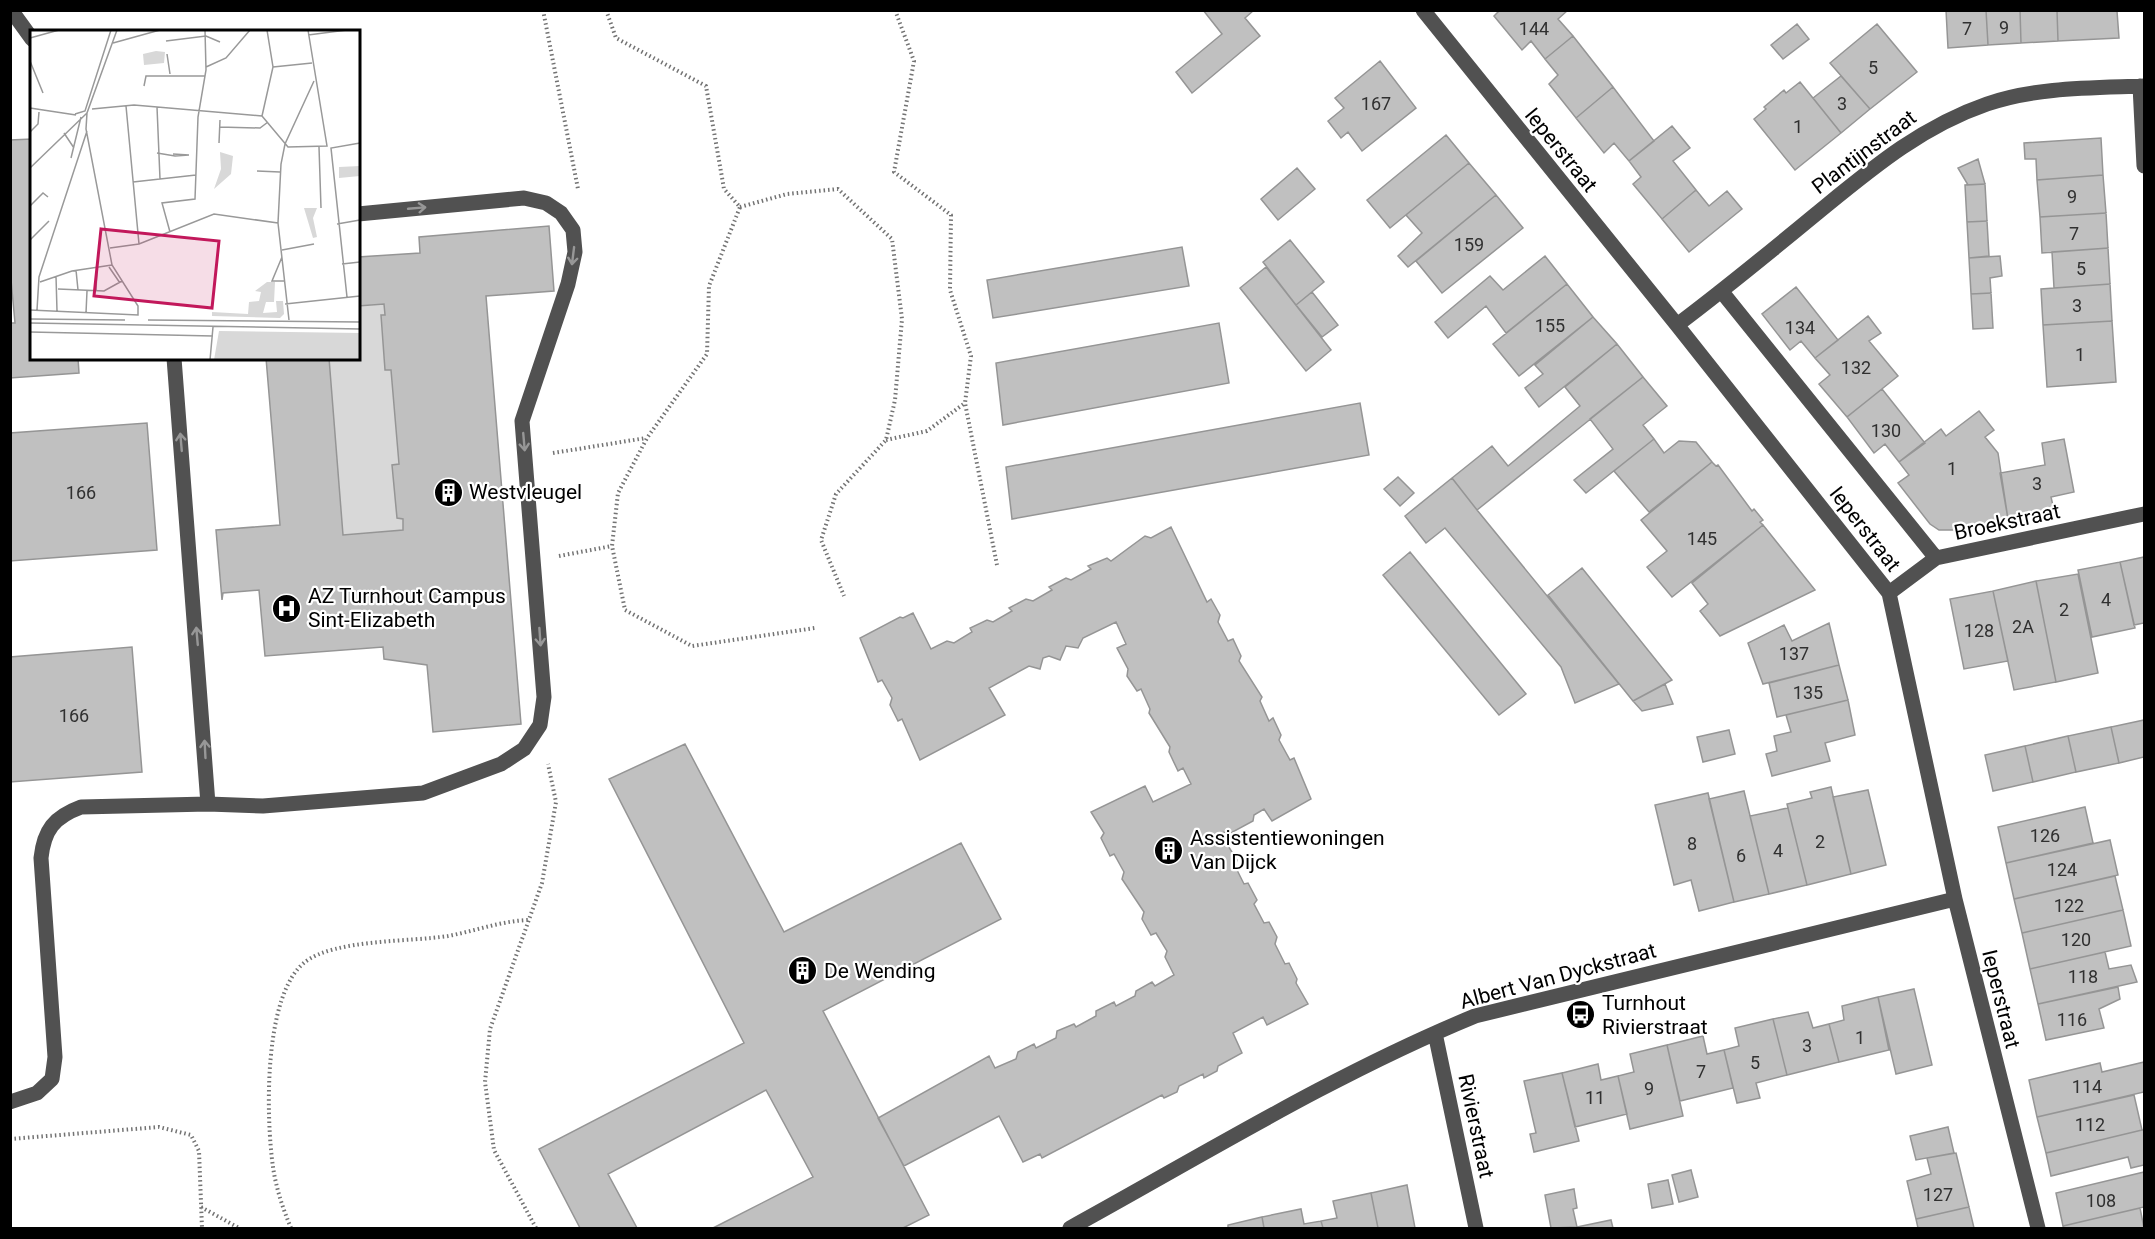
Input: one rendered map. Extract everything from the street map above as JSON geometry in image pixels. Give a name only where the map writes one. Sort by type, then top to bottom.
[{"type":"street","points":[[11,10],[30,36]]},
{"type":"street","name":"Ieperstraat","points":[[1423,10],[1889,593],[1955,899],[2038,1228]]},
{"type":"street","points":[[2142,86],[2145,166]]},
{"type":"street","name":"Plantijnstraat","points":[[1677,325],[1722,292],[1889,154],[1942,121],[1989,103],[2060,90],[2142,86]]},
{"type":"street","points":[[10,1102],[37,1093],[52,1079],[55,1057],[41,858],[43,840],[50,826],[63,814],[81,807],[208,804],[263,806],[423,793],[501,764],[524,749],[540,725],[544,697],[522,421],[568,284],[575,252],[573,230],[561,213],[546,203],[524,198],[360,214]]},
{"type":"street","name":"Ieperstraat","points":[[1722,292],[1936,558]]},
{"type":"street","points":[[174,360],[208,804]]},
{"type":"street","name":"Broekstraat","points":[[1889,593],[1936,558],[2145,514]]},
{"type":"street","name":"Albert Van Dyckstraat","points":[[1070,1228],[1328,1086],[1435,1033],[1475,1016],[1955,899]]},
{"type":"street","name":"Rivierstraat","points":[[1435,1033],[1476,1228]]},
{"type":"path","points":[[543,10],[581,203],[573,230]]},
{"type":"path","points":[[606,10],[616,38],[706,86],[724,189],[740,207]]},
{"type":"path","points":[[896,10],[914,61],[894,172],[951,215],[950,290],[971,356],[965,404],[997,565]]},
{"type":"path","points":[[740,207],[787,194],[838,189],[892,239],[902,319],[895,400],[886,440],[836,494],[821,540],[844,596]]},
{"type":"path","points":[[740,207],[709,286],[707,354],[647,438],[618,493],[612,546],[626,610],[692,646],[815,628]]},
{"type":"path","points":[[886,440],[927,431],[965,404]]},
{"type":"path","points":[[525,457],[647,438]]},
{"type":"path","points":[[534,561],[612,546]]},
{"type":"path","points":[[536,1228],[494,1150],[485,1082],[490,1029],[542,883],[556,802],[540,725]]},
{"type":"path","points":[[291,1228],[273,1168],[270,1075],[280,996],[296,971],[306,961],[335,950],[440,937],[512,921],[528,921]]},
{"type":"path","points":[[10,1139],[159,1127],[191,1135],[199,1151],[202,1228]]},
{"type":"path","points":[[200,1206],[239,1228]]},
{"type":"shaded area","points":[[384,304],[385,315],[381,316],[385,370],[391,370],[399,464],[392,465],[397,518],[403,519],[403,530],[343,535],[329,360],[360,360],[360,306]]},
{"type":"building","points":[[1203,10],[1254,10],[1245,18],[1260,36],[1192,93],[1176,72],[1222,34]]},
{"type":"building","points":[[1500,10],[1568,10],[1558,19],[1573,36],[1545,59],[1531,41],[1522,50],[1494,16]]},
{"type":"building","points":[[1946,10],[1986,10],[1988,45],[1948,48]]},
{"type":"building","points":[[1986,10],[2020,10],[2021,43],[1988,45]]},
{"type":"building","points":[[2020,10],[2057,10],[2058,41],[2021,43]]},
{"type":"building","points":[[2057,10],[2117,11],[2119,38],[2058,41]]},
{"type":"building","points":[[1797,24],[1809,39],[1783,59],[1771,45]]},
{"type":"building","points":[[1877,24],[1917,72],[1870,109],[1830,63]]},
{"type":"building","points":[[1573,36],[1613,87],[1576,118],[1549,84],[1558,75],[1545,59]]},
{"type":"building","points":[[1380,61],[1416,108],[1362,151],[1348,132],[1341,138],[1328,121],[1344,108],[1335,98]]},
{"type":"building","points":[[1841,76],[1870,109],[1841,133],[1813,98]]},
{"type":"building","points":[[1800,82],[1841,133],[1795,170],[1754,119],[1784,90],[1786,93]]},
{"type":"building","points":[[1613,87],[1654,141],[1629,161],[1614,143],[1604,153],[1576,118]]},
{"type":"building","points":[[1672,126],[1690,148],[1673,161],[1696,190],[1662,219],[1633,184],[1641,177],[1629,161]]},
{"type":"building","points":[[1446,135],[1469,163],[1390,228],[1367,200]]},
{"type":"building","points":[[2101,138],[2103,175],[2037,180],[2036,159],[2025,159],[2024,143]]},
{"type":"building","points":[[30,139],[30,360],[78,360],[79,373],[10,378],[10,323],[15,323],[10,269],[10,140]]},
{"type":"building","points":[[1978,159],[1985,184],[1968,185],[1958,168]]},
{"type":"building","points":[[1469,163],[1496,195],[1408,267],[1398,256],[1422,233],[1406,215]]},
{"type":"building","points":[[1297,168],[1315,189],[1278,220],[1261,199]]},
{"type":"building","points":[[2103,175],[2106,213],[2040,217],[2037,180]]},
{"type":"building","points":[[1985,184],[1987,221],[1967,222],[1965,185]]},
{"type":"building","points":[[1696,190],[1709,206],[1727,191],[1742,209],[1689,252],[1662,219]]},
{"type":"building","points":[[1496,195],[1523,228],[1442,293],[1416,261]]},
{"type":"building","points":[[2106,213],[2108,248],[2042,253],[2040,217]]},
{"type":"building","points":[[1987,221],[1989,256],[1969,258],[1967,222]]},
{"type":"building","name":"Westvleugel","points":[[549,226],[554,291],[486,296],[521,724],[433,732],[427,665],[384,659],[383,647],[265,656],[259,590],[223,593],[222,600],[216,530],[280,525],[266,360],[329,360],[343,535],[403,530],[403,519],[397,518],[392,465],[399,464],[391,370],[385,370],[381,315],[385,315],[384,304],[360,306],[360,257],[420,253],[419,237]]},
{"type":"building","points":[[1290,240],[1324,282],[1296,305],[1263,262]]},
{"type":"building","points":[[1182,247],[1189,286],[993,318],[987,280]]},
{"type":"building","points":[[2108,248],[2110,284],[2054,288],[2052,252]]},
{"type":"building","points":[[1545,256],[1567,284],[1506,333],[1486,306],[1448,338],[1435,322],[1490,276],[1503,290]]},
{"type":"building","points":[[2000,256],[2002,276],[1990,278],[1991,293],[1971,294],[1969,258]]},
{"type":"building","points":[[1266,267],[1331,350],[1306,371],[1240,288]]},
{"type":"building","points":[[1567,284],[1593,317],[1519,376],[1493,344]]},
{"type":"building","points":[[2110,284],[2112,321],[2043,325],[2041,289]]},
{"type":"building","points":[[1796,287],[1838,340],[1815,358],[1801,341],[1790,350],[1762,314]]},
{"type":"building","points":[[1312,292],[1338,325],[1322,337],[1296,305]]},
{"type":"building","points":[[1991,293],[1993,328],[1973,329],[1971,294]]},
{"type":"building","points":[[1868,316],[1881,333],[1869,341],[1898,376],[1847,417],[1819,384],[1830,375],[1815,358]]},
{"type":"building","points":[[1593,317],[1617,344],[1539,407],[1525,388],[1543,374],[1535,365]]},
{"type":"building","points":[[2112,321],[2116,382],[2047,387],[2043,325]]},
{"type":"building","points":[[1219,323],[1229,383],[1003,425],[996,363]]},
{"type":"building","points":[[1617,344],[1643,377],[1477,510],[1452,478],[1492,446],[1508,466],[1580,406],[1565,387]]},
{"type":"building","points":[[1643,377],[1667,406],[1643,425],[1654,439],[1586,493],[1574,480],[1613,449],[1590,419]]},
{"type":"building","points":[[1882,389],[1925,443],[1899,462],[1885,444],[1874,453],[1847,417]]},
{"type":"building","points":[[1360,403],[1369,455],[1012,519],[1006,467]]},
{"type":"building","points":[[1979,411],[1994,430],[1985,437],[1998,453],[2008,519],[1958,530],[1939,530],[1930,524],[1898,483],[1909,475],[1899,462],[1941,429],[1946,436]]},
{"type":"building","points":[[147,423],[157,550],[10,561],[10,433]]},
{"type":"building","points":[[1654,439],[1664,453],[1679,441],[1696,442],[1712,462],[1649,512],[1614,471]]},
{"type":"building","points":[[2064,439],[2074,492],[2051,497],[2054,510],[2008,519],[2000,473],[2045,465],[2042,443]]},
{"type":"building","points":[[1712,462],[1718,465],[1752,511],[1754,509],[1763,520],[1760,522],[1763,525],[1672,597],[1647,567],[1667,551],[1641,520]]},
{"type":"building","points":[[1398,477],[1414,493],[1400,506],[1384,489]]},
{"type":"building","points":[[1452,478],[1619,684],[1575,703],[1561,667],[1445,528],[1426,543],[1405,516]]},
{"type":"building","points":[[1763,525],[1815,590],[1720,636],[1700,611],[1708,604],[1692,583]]},
{"type":"building","name":"Assistentiewoningen Van Dijck","points":[[1171,527],[1207,602],[1211,599],[1220,615],[1218,622],[1228,641],[1233,639],[1241,656],[1239,661],[1262,697],[1260,701],[1269,721],[1273,718],[1281,735],[1279,740],[1290,760],[1294,758],[1311,799],[1272,821],[1264,809],[1254,815],[1253,821],[1229,834],[1224,832],[1218,835],[1223,846],[1227,844],[1237,860],[1235,866],[1244,884],[1248,883],[1257,900],[1254,904],[1264,923],[1269,922],[1277,937],[1275,944],[1285,964],[1289,963],[1297,979],[1296,983],[1308,1004],[1267,1025],[1263,1017],[1233,1033],[1242,1053],[1218,1066],[1217,1071],[1204,1078],[1203,1074],[1179,1086],[1177,1092],[1164,1098],[1162,1095],[1042,1158],[1040,1154],[1023,1162],[999,1116],[904,1166],[878,1118],[989,1056],[995,1068],[1016,1059],[1018,1052],[1034,1044],[1036,1048],[1056,1038],[1057,1031],[1074,1024],[1076,1027],[1096,1016],[1096,1011],[1114,1002],[1116,1006],[1135,996],[1136,991],[1152,982],[1155,986],[1174,975],[1165,957],[1167,951],[1156,933],[1151,935],[1142,919],[1144,912],[1122,879],[1124,872],[1114,854],[1110,856],[1101,838],[1104,833],[1091,812],[1145,786],[1153,802],[1191,784],[1183,768],[1178,771],[1169,752],[1170,747],[1149,713],[1150,709],[1141,689],[1137,691],[1127,676],[1128,669],[1117,648],[1126,644],[1116,622],[1083,638],[1078,648],[1066,646],[1060,660],[1049,656],[1043,658],[1040,669],[1029,666],[989,688],[1005,715],[920,760],[902,719],[898,721],[890,705],[892,698],[882,680],[878,682],[860,638],[900,617],[903,618],[913,613],[931,649],[947,641],[954,643],[972,632],[970,628],[987,620],[993,622],[1012,611],[1009,608],[1026,599],[1033,601],[1052,590],[1049,587],[1066,578],[1071,580],[1091,569],[1088,566],[1107,558],[1111,561],[1145,536],[1151,538]]},
{"type":"building","points":[[1410,552],[1526,694],[1499,715],[1383,575]]},
{"type":"building","points":[[2144,557],[2144,623],[2134,625],[2120,562]]},
{"type":"building","points":[[2120,562],[2135,628],[2092,637],[2078,570]]},
{"type":"building","points":[[1582,568],[1672,680],[1633,701],[1548,595]]},
{"type":"building","points":[[2078,574],[2098,673],[2056,682],[2036,581]]},
{"type":"building","points":[[2036,581],[2056,682],[2014,690],[1993,591]]},
{"type":"building","points":[[1993,591],[2008,661],[1964,669],[1950,599]]},
{"type":"building","points":[[1829,623],[1839,665],[1763,684],[1748,643],[1784,625],[1792,641]]},
{"type":"building","points":[[132,647],[142,772],[10,782],[10,657]]},
{"type":"building","points":[[1839,665],[1848,700],[1777,717],[1769,683]]},
{"type":"building","points":[[1665,684],[1673,704],[1642,711],[1633,701]]},
{"type":"building","points":[[1848,700],[1855,735],[1825,743],[1830,761],[1772,776],[1766,754],[1777,751],[1774,736],[1791,732],[1786,715]]},
{"type":"building","points":[[2144,720],[2144,757],[2119,763],[2111,727]]},
{"type":"building","points":[[2111,727],[2119,763],[2076,772],[2068,736]]},
{"type":"building","points":[[1729,730],[1735,754],[1703,762],[1697,737]]},
{"type":"building","points":[[2068,736],[2076,772],[2033,782],[2025,746]]},
{"type":"building","name":"De Wending","points":[[685,744],[784,932],[961,843],[1001,919],[823,1011],[929,1215],[903,1228],[713,1228],[813,1177],[766,1090],[608,1174],[637,1228],[580,1228],[539,1149],[744,1043],[609,779]]},
{"type":"building","points":[[2025,746],[2033,782],[1993,791],[1985,755]]},
{"type":"building","points":[[1831,787],[1851,874],[1807,885],[1787,804],[1812,798],[1810,792]]},
{"type":"building","points":[[1868,790],[1886,865],[1851,874],[1833,797]]},
{"type":"building","points":[[1744,791],[1769,894],[1734,902],[1709,799]]},
{"type":"building","points":[[1708,793],[1734,902],[1699,911],[1691,880],[1674,885],[1655,805]]},
{"type":"building","points":[[2085,807],[2093,843],[2006,863],[1998,827]]},
{"type":"building","points":[[1788,808],[1807,885],[1769,894],[1750,816]]},
{"type":"building","points":[[2110,840],[2118,875],[2014,899],[2006,863]]},
{"type":"building","points":[[2115,876],[2123,910],[2022,933],[2014,899]]},
{"type":"building","points":[[2123,910],[2131,946],[2030,969],[2022,933]]},
{"type":"building","points":[[2105,952],[2109,969],[2131,965],[2137,982],[2038,1004],[2030,969]]},
{"type":"building","points":[[2118,987],[2120,999],[2099,1009],[2104,1028],[2046,1040],[2038,1004]]},
{"type":"building","points":[[1914,989],[1932,1065],[1896,1074],[1878,997]]},
{"type":"building","points":[[1878,997],[1889,1050],[1839,1062],[1829,1024],[1844,1020],[1842,1006]]},
{"type":"building","points":[[1808,1012],[1813,1028],[1829,1024],[1839,1062],[1787,1075],[1773,1019]]},
{"type":"building","points":[[1773,1019],[1787,1075],[1756,1083],[1760,1098],[1737,1103],[1724,1050],[1739,1046],[1735,1028]]},
{"type":"building","points":[[1703,1036],[1707,1054],[1724,1050],[1733,1088],[1680,1101],[1667,1045]]},
{"type":"building","points":[[1667,1045],[1683,1116],[1630,1129],[1618,1076],[1634,1072],[1630,1054]]},
{"type":"building","points":[[2144,1062],[2144,1092],[2037,1117],[2029,1080],[2100,1063],[2102,1072]]},
{"type":"building","points":[[1598,1064],[1601,1080],[1618,1076],[1627,1114],[1575,1127],[1562,1073]]},
{"type":"building","points":[[1562,1073],[1579,1141],[1534,1152],[1530,1134],[1536,1133],[1524,1081]]},
{"type":"building","points":[[2134,1095],[2142,1130],[2046,1153],[2037,1117]]},
{"type":"building","points":[[1948,1127],[1954,1153],[1916,1160],[1910,1136]]},
{"type":"building","points":[[2144,1130],[2144,1165],[2131,1168],[2128,1157],[2051,1176],[2046,1153]]},
{"type":"building","points":[[1956,1153],[1969,1207],[1916,1219],[1907,1181],[1931,1174],[1927,1158]]},
{"type":"building","points":[[1691,1170],[1698,1197],[1679,1202],[1672,1175]]},
{"type":"building","points":[[2144,1172],[2144,1207],[2063,1226],[2056,1193]]},
{"type":"building","points":[[1668,1180],[1673,1204],[1652,1208],[1648,1184]]},
{"type":"building","points":[[1407,1185],[1415,1228],[1378,1228],[1371,1193]]},
{"type":"building","points":[[1574,1189],[1577,1208],[1573,1209],[1577,1227],[1551,1228],[1545,1195]]},
{"type":"building","points":[[1371,1193],[1378,1228],[1323,1228],[1321,1221],[1337,1218],[1333,1201]]},
{"type":"building","points":[[1969,1207],[1974,1228],[1918,1228],[1916,1219]]},
{"type":"building","points":[[2140,1208],[2144,1228],[2064,1228],[2063,1226]]},
{"type":"building","points":[[1301,1209],[1304,1224],[1321,1221],[1323,1228],[1264,1228],[1262,1217]]},
{"type":"building","points":[[1262,1217],[1264,1228],[1228,1228],[1228,1225]]},
{"type":"building","points":[[1611,1220],[1613,1228],[1571,1228],[1577,1227]]},
{"type":"place","name":"Westvleugel","points":[[448,492]]},
{"type":"place","name":"AZ Turnhout Campus Sint-Elizabeth","points":[[287,608]]},
{"type":"place","name":"Assistentiewoningen Van Dijck","points":[[1169,850]]},
{"type":"place","name":"De Wending","points":[[803,971]]},
{"type":"place","name":"Turnhout Rivierstraat","points":[[1581,1015]]}]
